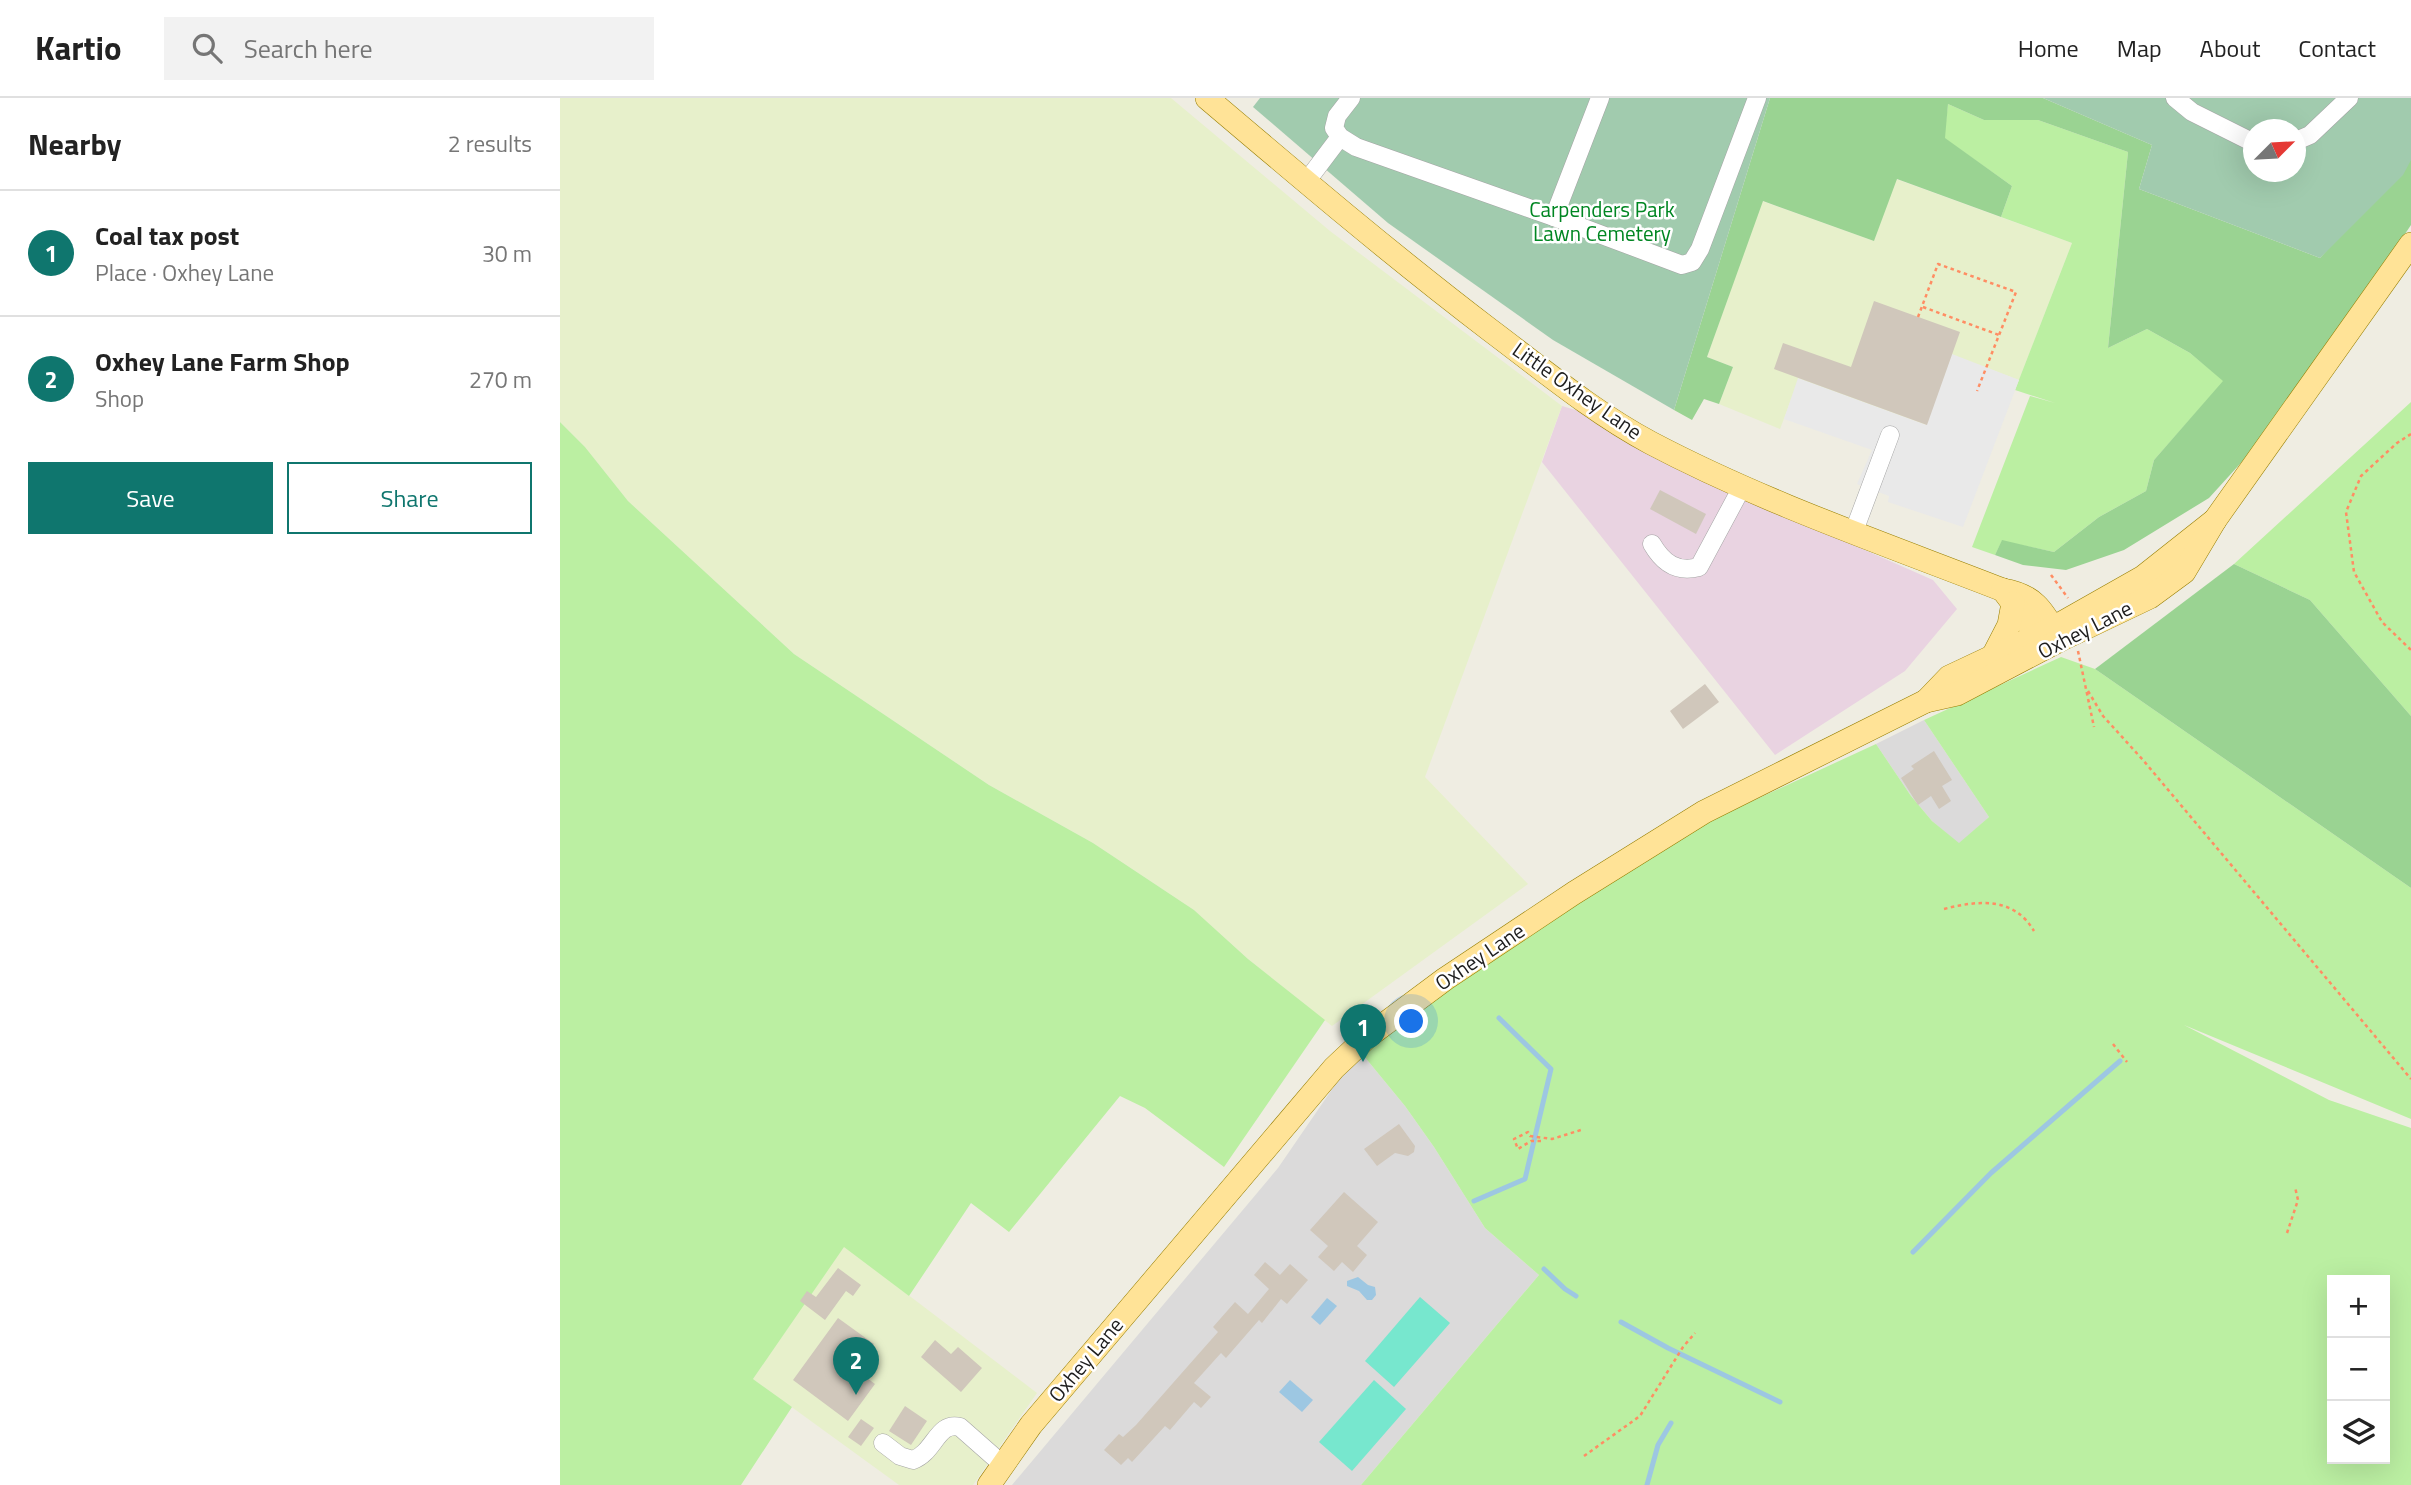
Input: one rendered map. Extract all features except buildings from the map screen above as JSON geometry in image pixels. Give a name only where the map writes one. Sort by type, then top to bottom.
[{"type":"main road","name":"Little Oxhey Lane","points":[[1207,98],[1450,299],[1552,377],[1650,442],[1742,486],[2008,596],[2055,639]]},
{"type":"main road","name":"Oxhey Lane","points":[[989,1485],[1002,1464],[1083,1363],[1334,1068],[1367,1037],[1445,979],[1574,893],[1704,812],[1926,701],[1957,694],[2055,639],[2143,577],[2215,520],[2411,244]]},
{"type":"main road","points":[[1993,656],[2009,625],[2008,596]]},
{"type":"main road","name":"Oxhey Lane","points":[[1926,701],[1949,677],[1993,656],[2055,639]]},
{"type":"lane","points":[[1351,98],[1337,116],[1335,128],[1340,137],[1356,147],[1682,265],[1692,262],[1700,249],[1757,98]]},
{"type":"lane","points":[[1554,218],[1601,98]]},
{"type":"lane","points":[[2175,98],[2192,112],[2243,139]]},
{"type":"lane","points":[[2306,137],[2349,98]]},
{"type":"lane","points":[[1306,182],[1340,137]]},
{"type":"lane","points":[[1854,531],[1889,435]]},
{"type":"lane","points":[[1652,544],[1669,564],[1682,570],[1699,567],[1742,486]]},
{"type":"lane","points":[[883,1443],[900,1456],[913,1460],[925,1454],[944,1429],[952,1425],[960,1427],[1002,1464]]},
{"type":"path","points":[[1918,317],[1938,264],[2015,292],[1977,391]]},
{"type":"path","points":[[1922,306],[1998,335]]},
{"type":"path","points":[[2411,434],[2361,475],[2346,512],[2354,572],[2382,622],[2411,650]]},
{"type":"path","points":[[2051,575],[2070,601]]},
{"type":"path","points":[[2055,639],[2103,716],[2411,1079]]},
{"type":"path","points":[[2088,691],[2094,727]]},
{"type":"path","points":[[1944,909],[1975,904],[2007,906],[2027,919],[2034,931]]},
{"type":"path","points":[[2113,1044],[2127,1062]]},
{"type":"path","points":[[1541,1141],[1531,1141],[1518,1149],[1514,1139],[1528,1132],[1530,1136],[1552,1139],[1581,1130]]},
{"type":"path","points":[[2287,1233],[2298,1200],[2295,1187]]},
{"type":"path","points":[[1584,1456],[1640,1416],[1683,1347],[1695,1333]]},
{"type":"shaded area","points":[[1952,354],[2019,380],[1963,527],[1888,502],[1889,496],[1857,484],[1872,450],[1784,419],[1798,378],[1926,425]]},
{"type":"shaded area","points":[[1562,406],[1586,413],[1738,494],[1933,580],[1957,609],[1905,671],[1775,755],[1542,462]]},
{"type":"shaded area","points":[[1924,720],[1989,817],[1959,844],[1932,821],[1911,796],[1876,744]]},
{"type":"shaded area","points":[[1359,1050],[1405,1106],[1485,1228],[1539,1275],[1361,1485],[1012,1485],[1278,1168]]},
{"type":"shaded area","points":[[1358,1277],[1375,1287],[1376,1295],[1372,1300],[1367,1300],[1359,1291],[1347,1286],[1347,1281]]},
{"type":"shaded area","points":[[1420,1297],[1450,1323],[1394,1387],[1365,1361]]},
{"type":"shaded area","points":[[1327,1298],[1337,1306],[1320,1325],[1311,1317]]},
{"type":"shaded area","points":[[1290,1380],[1313,1400],[1302,1412],[1279,1392]]},
{"type":"shaded area","points":[[1374,1380],[1406,1409],[1352,1471],[1319,1442]]},
{"type":"green space","points":[[560,98],[1171,98],[1330,231],[1562,406],[1425,777],[1528,884],[1332,1026],[1248,959],[1194,910],[1093,843],[989,785],[794,654],[628,501],[585,447],[560,422]]},
{"type":"green space","name":"Carpenders Park Lawn Cemetery","points":[[1260,98],[1770,98],[1674,410],[1553,340],[1388,223],[1253,107]]},
{"type":"green space","points":[[1770,98],[2043,98],[2152,145],[2139,189],[2320,258],[2411,156],[2411,225],[2328,348],[2249,454],[2209,498],[2124,550],[2066,570],[2023,565],[1995,555],[2002,540],[2054,552],[2099,517],[2146,491],[2154,460],[2223,381],[2190,353],[2147,329],[2108,348],[2128,152],[2038,120],[1984,120],[1948,104],[1945,138],[2012,186],[2001,217],[1897,179],[1874,241],[1763,201],[1707,357],[1733,367],[1719,404],[1704,399],[1692,420],[1674,410]]},
{"type":"green space","points":[[2043,98],[2411,98],[2411,160],[2403,175],[2320,258],[2139,189],[2152,145]]},
{"type":"green space","points":[[1948,104],[1984,120],[2038,120],[2128,152],[2108,348],[2147,329],[2190,353],[2224,381],[2154,460],[2146,491],[2099,517],[2054,552],[2002,541],[1995,555],[1972,547],[2030,396],[2055,403],[2015,390],[2072,243],[2001,217],[2012,186],[1944,138]]},
{"type":"green space","points":[[1896,179],[2072,243],[2019,380],[1952,355],[1927,425],[1799,379],[1780,429],[1719,404],[1733,367],[1707,357],[1762,201],[1874,241]]},
{"type":"green space","points":[[2411,402],[2411,716],[2310,600],[2234,564]]},
{"type":"green space","points":[[560,422],[585,447],[628,501],[794,654],[989,785],[1093,843],[1194,910],[1248,959],[1325,1020],[1224,1167],[1145,1108],[1120,1096],[1009,1232],[971,1203],[909,1296],[844,1247],[753,1379],[792,1407],[741,1485],[560,1485]]},
{"type":"green space","points":[[2234,564],[2310,600],[2411,716],[2411,888],[2095,669]]},
{"type":"green space","points":[[2061,657],[2095,669],[2411,888],[2411,1119],[2184,1025],[2329,1100],[2411,1128],[2411,1485],[1361,1485],[1539,1275],[1485,1228],[1405,1106],[1359,1050],[1668,840],[1876,744],[1911,796],[1932,821],[1959,843],[1989,817],[1924,720]]},
{"type":"green space","points":[[844,1246],[1037,1393],[973,1485],[899,1485],[753,1379]]},
{"type":"waterway","points":[[1474,1201],[1525,1179],[1551,1069],[1499,1018]]},
{"type":"waterway","points":[[1913,1252],[1991,1173],[2120,1061]]},
{"type":"waterway","points":[[1544,1269],[1576,1296]]},
{"type":"waterway","points":[[1621,1322],[1668,1348],[1780,1402]]},
{"type":"waterway","points":[[1647,1485],[1658,1445],[1671,1423]]},
{"type":"place","name":"Coal tax post","points":[[1363,1062]]},
{"type":"place","name":"Oxhey Lane Farm Shop","points":[[856,1395]]}]
